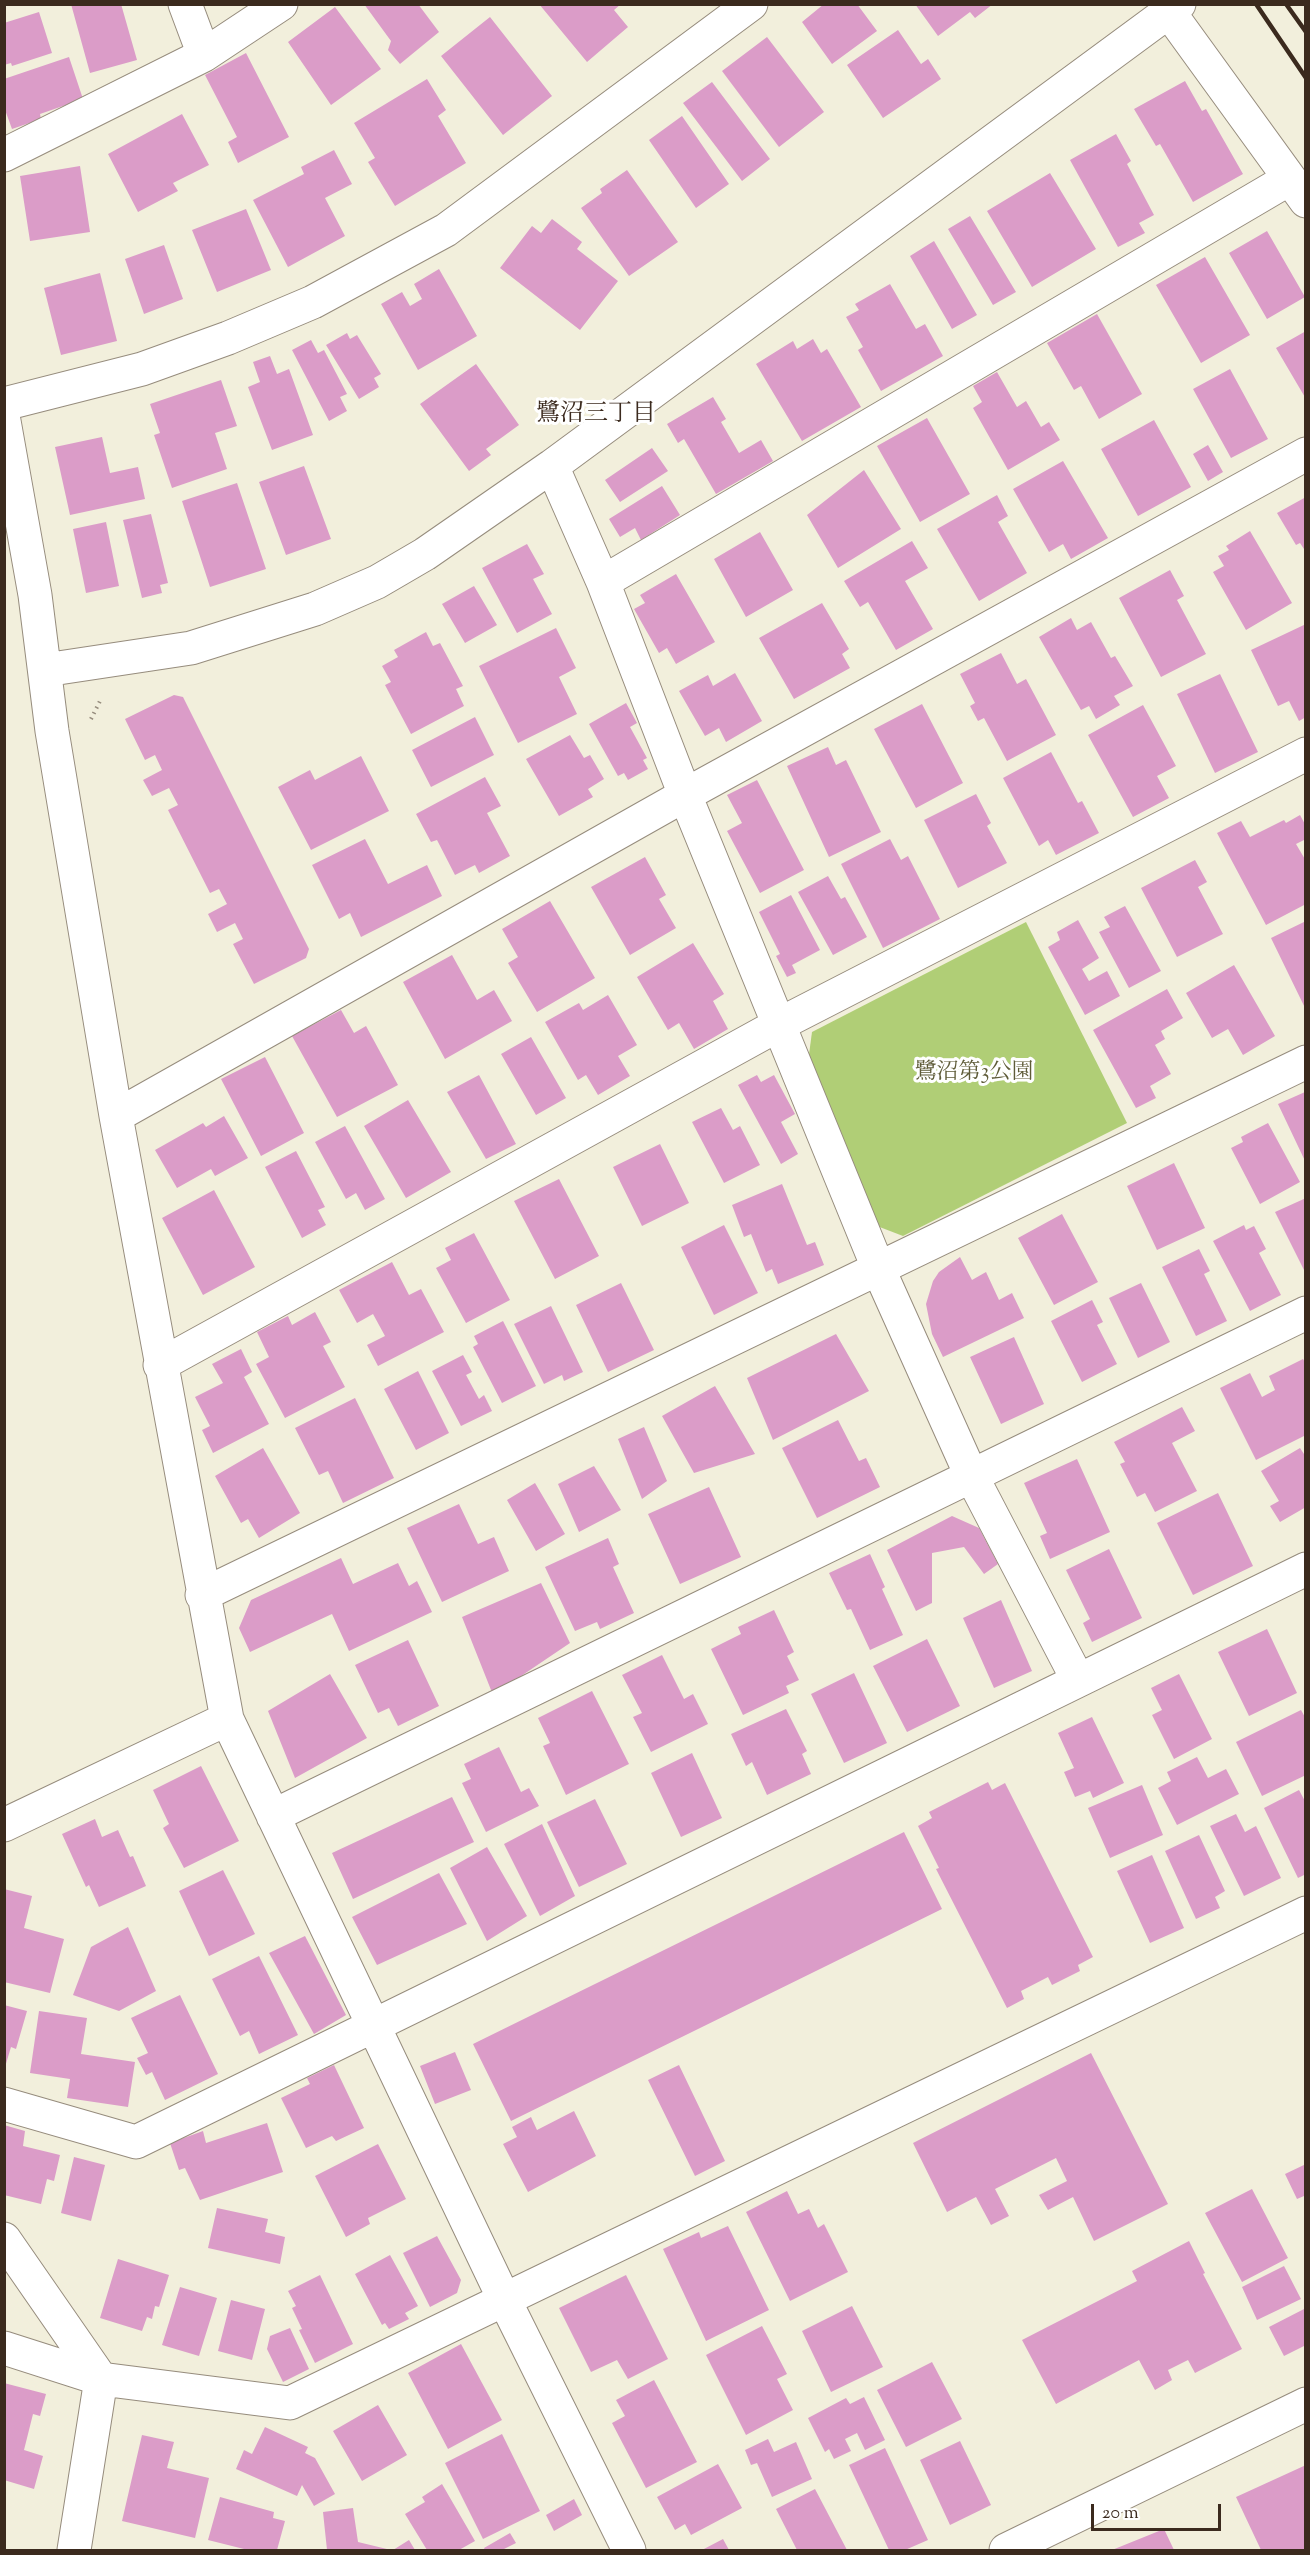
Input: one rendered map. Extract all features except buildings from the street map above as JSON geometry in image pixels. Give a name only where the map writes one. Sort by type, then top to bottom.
[{"type":"street","points":[[185,4],[204,55]]},
{"type":"street","points":[[4,155],[204,55],[280,4]]},
{"type":"street","points":[[4,404],[142,369],[228,338],[313,302],[446,230],[751,4]]},
{"type":"street","points":[[45,670],[190,648],[315,609],[377,582],[424,554],[552,466],[1174,8],[1297,190],[603,582]]},
{"type":"street","points":[[4,421],[35,595],[52,731],[116,1116],[202,1595],[227,1719],[505,2301],[629,2550]]},
{"type":"street","points":[[116,1116],[685,795],[1305,454]]},
{"type":"street","points":[[552,466],[603,582],[685,795],[879,1270],[970,1475],[1078,1680]]},
{"type":"street","points":[[160,1365],[780,1024],[1305,754]]},
{"type":"street","points":[[202,1595],[879,1270],[1305,1062]]},
{"type":"street","points":[[273,1816],[1305,1313]]},
{"type":"street","points":[[4,2104],[136,2142],[1305,1569]]},
{"type":"street","points":[[4,1825],[227,1719]]},
{"type":"street","points":[[4,2348],[100,2379],[290,2403],[1305,1913]]},
{"type":"street","points":[[4,2239],[100,2379],[74,2550]]},
{"type":"street","points":[[1006,2550],[1305,2404]]},
{"type":"path","points":[[88,726],[102,698]]},
{"type":"green space","name":"鷺沼第3公園","points":[[1026,922],[1127,1123],[903,1236],[877,1226],[808,1062],[812,1032]]},
{"type":"railway","points":[[1256,4],[1306,78]]},
{"type":"railway","points":[[1286,4],[1306,32]]},
{"type":"district","name":"鷺沼三丁目","points":[[596,416]]}]
